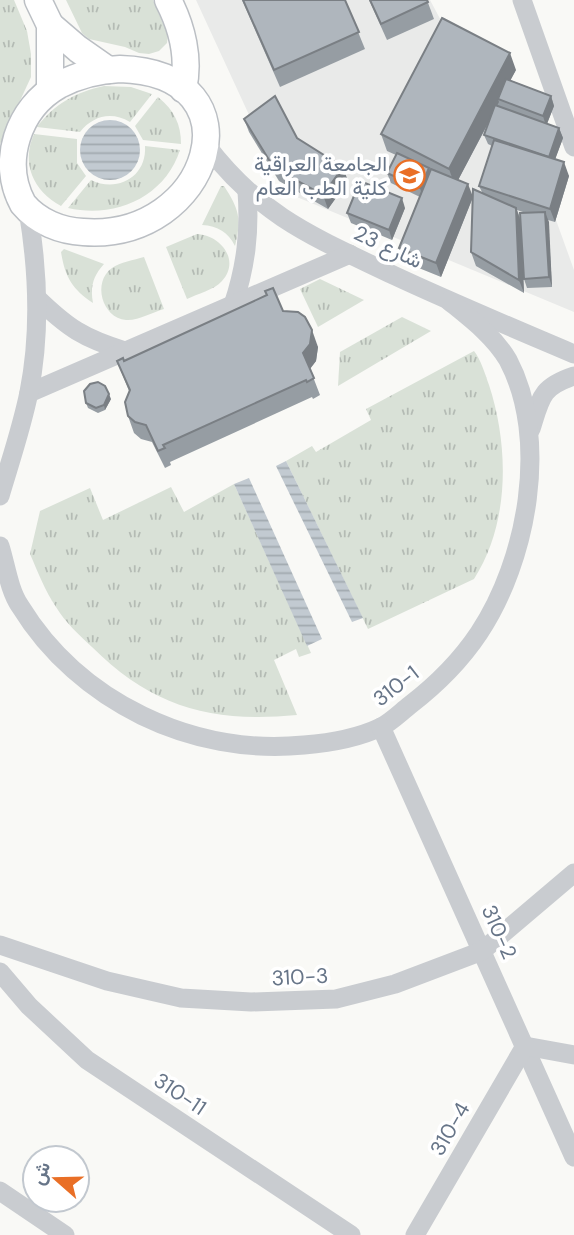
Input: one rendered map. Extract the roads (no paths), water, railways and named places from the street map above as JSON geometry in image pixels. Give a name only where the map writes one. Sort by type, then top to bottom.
[{"type":"street","points":[[38,0],[50,25],[108,70]]},
{"type":"street","points":[[168,0],[184,42],[183,89]]},
{"type":"street","points":[[522,0],[574,147]]},
{"type":"street","points":[[50,25],[50,90]]},
{"type":"street","points":[[0,496],[29,393],[36,345],[37,298],[33,239],[10,187],[9,146],[18,124],[32,106],[50,90],[84,75],[108,70],[132,69],[155,74],[183,89],[200,110],[207,146],[202,166],[190,187],[174,204],[142,223],[106,232],[82,232],[48,223],[10,187]]},
{"type":"street","name":"شارع 23","points":[[207,146],[247,191],[313,238],[449,301],[574,354]]},
{"type":"street","points":[[233,305],[243,278],[248,249],[247,191]]},
{"type":"street","points":[[29,393],[350,254]]},
{"type":"street","points":[[37,298],[62,322],[92,340],[125,351]]},
{"type":"street","name":"310-1","points":[[0,546],[18,604],[36,630],[81,677],[134,712],[194,736],[256,746],[288,747],[320,743],[381,727],[435,685],[480,632],[511,571],[527,505],[529,436],[523,396],[507,359],[481,327],[449,301]]},
{"type":"street","points":[[529,436],[538,405],[547,387],[574,376]]},
{"type":"street","name":"310-2","points":[[381,727],[574,1157]]},
{"type":"street","name":"310-3","points":[[0,945],[107,981],[169,995],[251,1002],[336,999],[395,984],[482,951],[574,873]]},
{"type":"street","name":"310-11","points":[[0,972],[29,1006],[88,1060],[351,1235]]},
{"type":"street","points":[[525,1046],[574,1055]]},
{"type":"street","name":"310-4","points":[[415,1235],[525,1046]]},
{"type":"street","points":[[0,1191],[65,1235]]},
{"type":"place","name":"الجامعة العراقية كلية الطب العام","points":[[410,176]]}]
